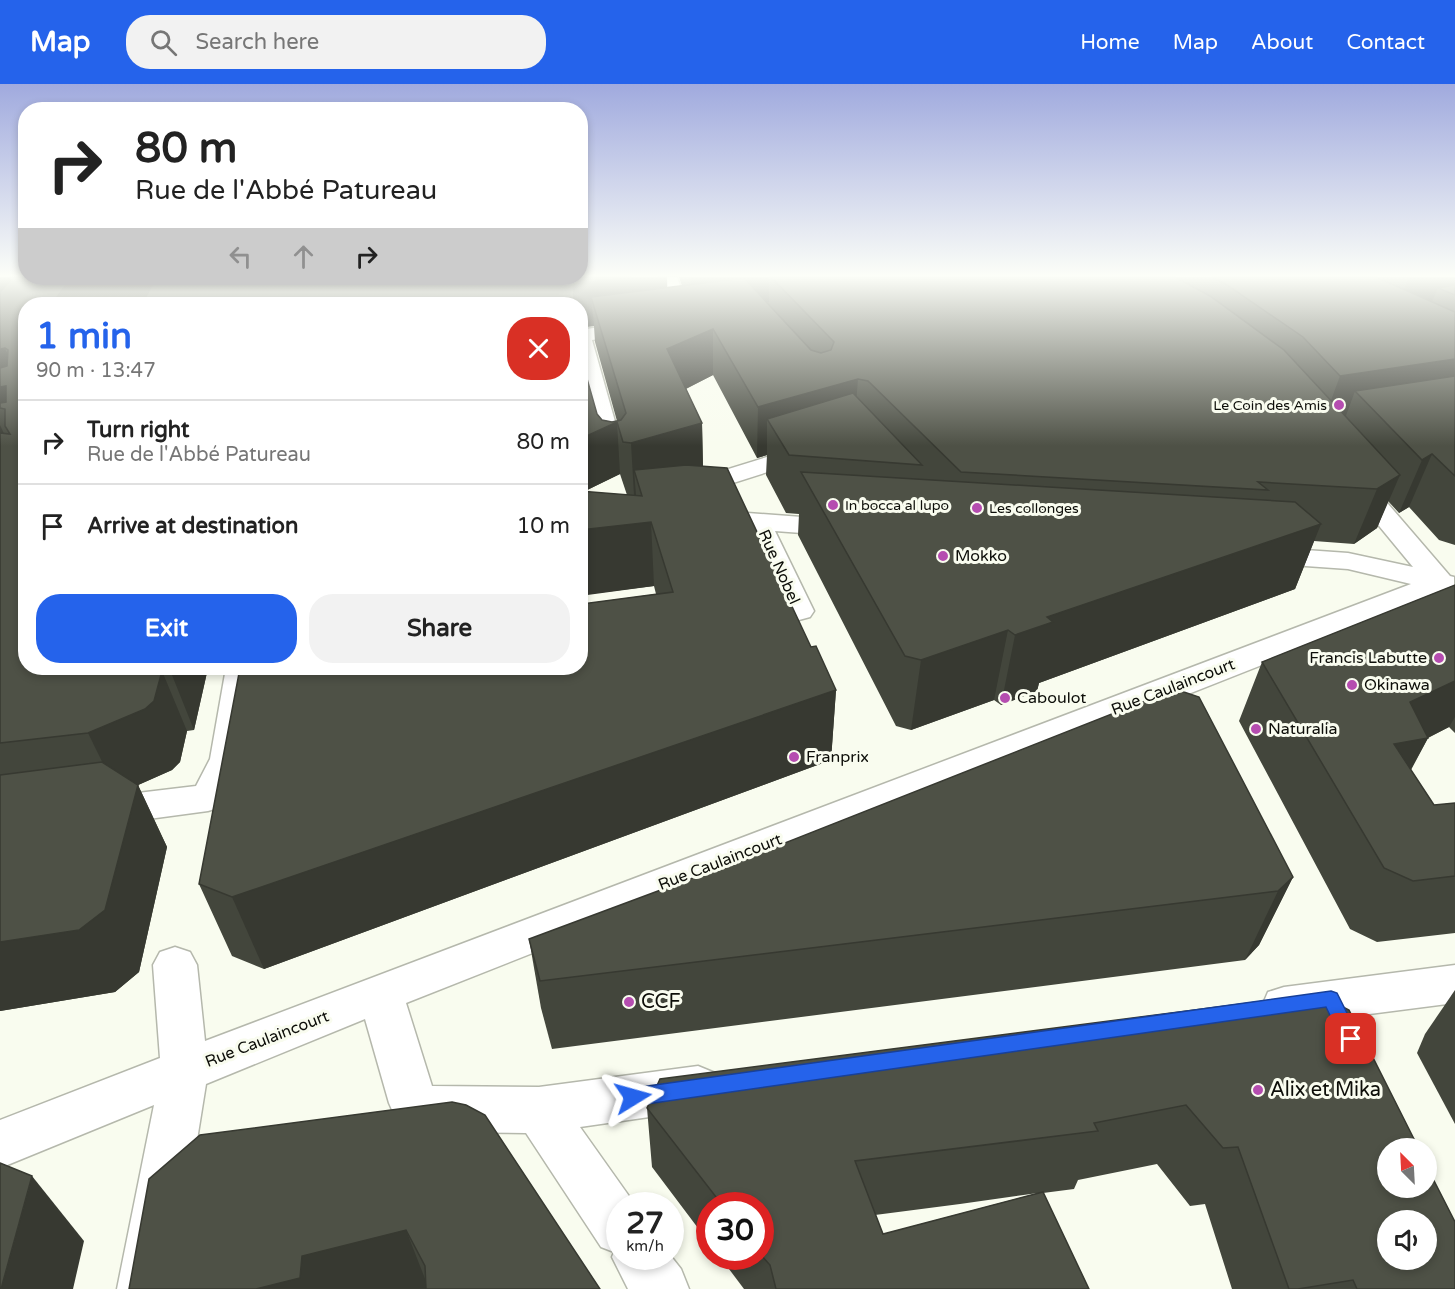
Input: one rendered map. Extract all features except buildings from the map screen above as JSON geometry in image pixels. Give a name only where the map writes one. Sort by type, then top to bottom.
[{"type":"street","points":[[588,362],[615,464]]},
{"type":"street","points":[[833,444],[677,506],[759,522],[863,530]]},
{"type":"street","points":[[1342,466],[1448,583]]},
{"type":"street","name":"Rue Nobel","points":[[759,522],[799,611]]},
{"type":"street","points":[[1242,554],[1348,561],[1448,583]]},
{"type":"street","name":"Rue Caulaincourt","points":[[0,1144],[185,1070],[1448,583]]},
{"type":"street","points":[[71,816],[208,798],[228,759],[241,675]]},
{"type":"street","points":[[149,1266],[185,1070],[175,965]]},
{"type":"street","points":[[1243,1012],[1455,984]]},
{"type":"street","points":[[381,995],[413,1103],[427,1109],[539,1110],[738,1082]]},
{"type":"street","points":[[1331,999],[1351,1039]]},
{"type":"street","points":[[539,1110],[606,1208]]},
{"type":"street","points":[[648,1270],[661,1289]]},
{"type":"place","name":"Le Coin des Amis","points":[[1339,405]]},
{"type":"place","name":"In bocca al lupo","points":[[833,505]]},
{"type":"place","name":"Les collonges","points":[[977,508]]},
{"type":"place","name":"Mokko","points":[[943,556]]},
{"type":"place","name":"Francis Labutte","points":[[1439,658]]},
{"type":"place","name":"Okinawa","points":[[1352,685]]},
{"type":"place","name":"Caboulot","points":[[1005,698]]},
{"type":"place","name":"Naturalia","points":[[1256,729]]},
{"type":"place","name":"Franprix","points":[[794,757]]},
{"type":"place","name":"CCF","points":[[629,1002]]},
{"type":"place","name":"Alix et Mika","points":[[1258,1090]]},
{"type":"route","points":[[633,1097],[1331,999],[1351,1039]]}]
